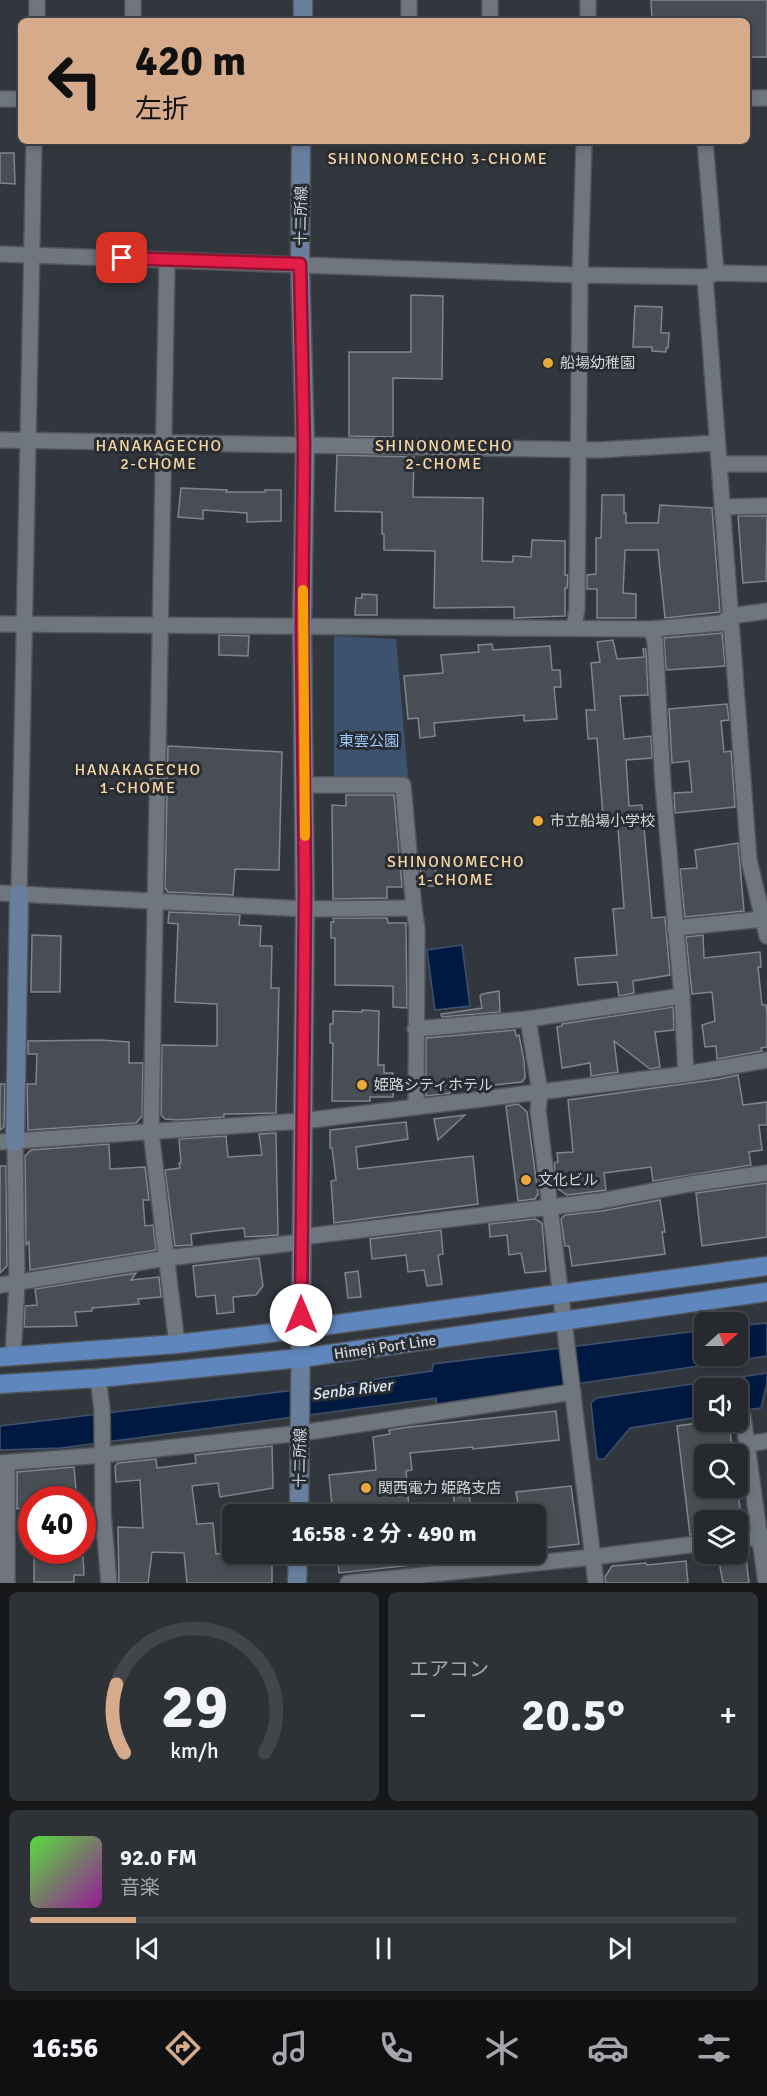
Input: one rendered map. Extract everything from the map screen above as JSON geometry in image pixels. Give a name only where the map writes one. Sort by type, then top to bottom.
[{"type":"main road","name":"Himeji Port Line","points":[[6,1356],[177,1344],[301,1330],[767,1266]]},
{"type":"main road","name":"Himeji Port Line","points":[[0,1384],[98,1378],[301,1358],[767,1292]]},
{"type":"street","points":[[36,18],[37,0]]},
{"type":"street","points":[[133,0],[133,18]]},
{"type":"street","points":[[303,0],[303,18]]},
{"type":"street","points":[[409,0],[409,18]]},
{"type":"street","points":[[490,0],[490,18]]},
{"type":"street","points":[[588,0],[588,18]]},
{"type":"street","points":[[750,98],[767,98]]},
{"type":"street","points":[[0,99],[18,99]]},
{"type":"street","points":[[6,1356],[17,1283],[8,1142],[19,894],[34,144]]},
{"type":"street","name":"十二所線","points":[[299,1504],[305,909],[301,144]]},
{"type":"street","points":[[574,628],[577,608],[580,274],[584,144]]},
{"type":"street","points":[[705,144],[718,465],[749,860],[767,936]]},
{"type":"street","points":[[0,254],[580,274],[767,274]]},
{"type":"street","points":[[167,260],[150,1132],[177,1344]]},
{"type":"street","points":[[0,440],[578,449],[717,443]]},
{"type":"street","points":[[718,465],[767,464]]},
{"type":"street","points":[[722,507],[767,506]]},
{"type":"street","points":[[0,624],[651,629],[722,623],[731,616],[767,611]]},
{"type":"street","points":[[651,629],[655,641],[663,785],[682,996],[686,1074]]},
{"type":"street","points":[[305,785],[403,785],[417,929],[416,1107]]},
{"type":"street","points":[[0,893],[305,909],[414,909]]},
{"type":"street","points":[[675,928],[763,919]]},
{"type":"street","points":[[415,1029],[528,1019],[682,996]]},
{"type":"street","points":[[528,1019],[540,1092],[538,1110],[551,1206],[559,1295],[567,1342],[596,1583]]},
{"type":"street","points":[[8,1142],[302,1121],[686,1074],[767,1060]]},
{"type":"street","points":[[0,1285],[166,1258],[600,1201],[690,1184],[767,1173]]},
{"type":"street","points":[[98,1378],[102,1409],[103,1513],[109,1583]]},
{"type":"street","points":[[6,1583],[4,1463],[102,1455],[301,1433],[573,1392]]},
{"type":"street","points":[[746,1432],[763,1537],[766,1583]]},
{"type":"street","points":[[748,1444],[767,1441]]},
{"type":"street","points":[[748,1538],[763,1537]]},
{"type":"street","points":[[348,1583],[434,1579],[694,1544]]},
{"type":"street","points":[[297,1583],[298,1564]]},
{"type":"green space","name":"東雲公園","points":[[334,636],[396,639],[408,777],[334,777]]},
{"type":"water","points":[[462,945],[470,1006],[435,1010],[427,950]]},
{"type":"water","points":[[767,1323],[767,1356],[748,1359],[748,1325]]},
{"type":"water","name":"Senba River","points":[[694,1331],[694,1366],[698,1366],[437,1404],[436,1398],[61,1448],[0,1450],[0,1426],[329,1386],[432,1371],[433,1364]]},
{"type":"water","points":[[767,1373],[761,1408],[748,1410],[748,1378],[733,1378]]},
{"type":"water","points":[[694,1384],[694,1418],[630,1428],[604,1459],[597,1459],[591,1403],[597,1398]]},
{"type":"building","points":[[651,0],[767,0],[767,57],[750,57],[750,18],[652,18]]},
{"type":"building","points":[[0,153],[14,153],[15,184],[0,183]]},
{"type":"building","points":[[411,295],[443,296],[442,379],[393,378],[393,437],[349,436],[349,352],[411,352]]},
{"type":"building","points":[[635,306],[662,307],[661,333],[669,333],[666,352],[652,351],[652,347],[633,347]]},
{"type":"building","points":[[337,455],[414,457],[413,497],[483,498],[482,561],[513,562],[513,556],[531,557],[532,540],[565,541],[565,575],[568,575],[567,588],[565,588],[565,616],[514,618],[514,607],[434,608],[435,551],[384,550],[382,512],[335,511]]},
{"type":"building","points":[[181,488],[227,490],[226,492],[281,490],[281,521],[247,522],[247,513],[203,510],[203,519],[178,517]]},
{"type":"building","points":[[602,495],[624,495],[626,523],[658,523],[660,505],[712,508],[720,612],[665,618],[658,550],[625,550],[623,593],[636,594],[636,618],[597,618],[597,589],[587,589],[587,575],[596,574],[596,538],[601,538]]},
{"type":"building","points":[[738,516],[767,516],[766,581],[743,583]]},
{"type":"building","points":[[362,594],[377,595],[377,615],[355,615],[356,598],[362,598]]},
{"type":"building","points":[[722,633],[725,666],[666,670],[664,638]]},
{"type":"building","points":[[219,635],[249,636],[248,656],[219,655]]},
{"type":"building","points":[[613,640],[617,659],[644,657],[643,649],[646,649],[648,695],[620,696],[624,739],[651,736],[652,758],[626,760],[629,806],[642,805],[652,918],[665,917],[670,975],[633,981],[634,993],[619,996],[617,982],[578,985],[575,958],[617,955],[613,909],[624,908],[617,815],[603,816],[597,738],[588,739],[586,710],[595,710],[591,663],[600,662],[597,642]]},
{"type":"building","points":[[492,644],[493,650],[550,646],[552,670],[560,670],[561,687],[554,687],[557,719],[524,721],[524,715],[434,723],[435,736],[420,738],[418,718],[408,719],[404,676],[443,673],[441,655],[479,652],[478,645]]},
{"type":"building","points":[[727,704],[729,720],[721,721],[724,752],[731,751],[735,807],[675,813],[674,793],[692,792],[689,761],[672,763],[669,709]]},
{"type":"building","points":[[168,746],[282,752],[279,870],[235,869],[233,895],[168,892],[165,888]]},
{"type":"building","points":[[346,795],[394,795],[402,887],[387,887],[387,898],[333,899],[332,805],[346,806]]},
{"type":"building","points":[[738,843],[744,911],[685,917],[680,869],[697,868],[695,850]]},
{"type":"building","points":[[435,865],[437,886],[422,886],[420,866]]},
{"type":"building","points":[[169,912],[240,915],[239,925],[261,926],[260,946],[272,946],[271,988],[279,988],[276,1113],[224,1114],[224,1117],[178,1120],[165,1119],[161,1115],[162,1045],[217,1046],[217,1004],[175,1002],[178,924],[168,923]]},
{"type":"building","points":[[333,918],[387,918],[388,923],[406,923],[407,1008],[393,1007],[393,986],[335,985],[335,938],[331,938]]},
{"type":"building","points":[[32,935],[61,936],[60,992],[31,992]]},
{"type":"building","points":[[703,935],[704,958],[760,952],[761,967],[758,967],[762,1005],[766,1005],[767,1015],[767,1047],[761,1048],[762,1051],[717,1059],[716,1046],[705,1047],[702,1025],[715,1021],[712,992],[692,994],[686,937]]},
{"type":"building","points":[[499,991],[500,1012],[442,1017],[441,1014],[482,1008],[480,996],[482,994]]},
{"type":"building","points":[[673,1007],[674,1030],[655,1032],[660,1067],[650,1069],[614,1041],[618,1072],[591,1076],[590,1063],[562,1068],[557,1027],[562,1024]]},
{"type":"building","points":[[362,1010],[379,1011],[378,1065],[384,1065],[384,1073],[393,1073],[393,1097],[370,1097],[370,1101],[332,1101],[333,1043],[330,1043],[330,1024],[333,1024],[333,1011],[362,1012]]},
{"type":"building","points":[[515,1030],[516,1036],[519,1035],[524,1061],[525,1078],[522,1082],[449,1090],[450,1093],[426,1096],[426,1038]]},
{"type":"building","points":[[28,1041],[129,1042],[129,1063],[143,1063],[142,1116],[136,1123],[28,1130],[27,1084],[36,1084],[37,1054],[28,1054]]},
{"type":"building","points":[[738,1075],[743,1105],[767,1102],[767,1125],[759,1125],[762,1150],[749,1152],[751,1165],[653,1181],[651,1167],[604,1173],[606,1190],[567,1195],[557,1188],[554,1163],[558,1162],[557,1153],[573,1152],[568,1100]]},
{"type":"building","points":[[0,1084],[5,1084],[4,1127],[0,1130]]},
{"type":"building","points":[[518,1104],[527,1112],[538,1194],[535,1199],[518,1201],[506,1106]]},
{"type":"building","points":[[465,1115],[438,1140],[434,1119]]},
{"type":"building","points":[[406,1122],[408,1139],[356,1147],[358,1169],[473,1156],[478,1204],[334,1223],[331,1181],[336,1180],[332,1148],[330,1148],[330,1130]]},
{"type":"building","points":[[276,1133],[278,1235],[245,1237],[244,1228],[214,1231],[191,1234],[192,1245],[175,1246],[165,1170],[180,1168],[179,1139],[226,1136],[228,1157],[262,1155],[259,1134]]},
{"type":"building","points":[[109,1144],[110,1169],[145,1167],[149,1200],[143,1200],[145,1226],[153,1225],[156,1250],[30,1270],[29,1242],[26,1245],[25,1156],[31,1150]]},
{"type":"building","points":[[0,1166],[6,1166],[7,1266],[0,1273]]},
{"type":"building","points":[[767,1183],[767,1237],[702,1246],[696,1193]]},
{"type":"building","points":[[660,1200],[665,1232],[662,1232],[665,1254],[572,1266],[569,1246],[565,1246],[561,1219],[565,1215],[602,1211]]},
{"type":"building","points":[[535,1219],[542,1223],[546,1271],[525,1273],[521,1253],[509,1255],[507,1235],[490,1237],[489,1224]]},
{"type":"building","points":[[441,1230],[443,1254],[438,1255],[442,1284],[427,1286],[424,1270],[408,1272],[406,1255],[372,1259],[370,1239]]},
{"type":"building","points":[[259,1258],[263,1286],[256,1295],[233,1297],[234,1312],[217,1314],[215,1295],[196,1296],[193,1266]]},
{"type":"building","points":[[358,1271],[361,1297],[348,1298],[345,1273]]},
{"type":"building","points":[[136,1273],[131,1280],[159,1277],[161,1297],[138,1299],[139,1304],[92,1308],[92,1311],[75,1312],[77,1326],[24,1327],[25,1306],[37,1305],[35,1289]]},
{"type":"building","points":[[556,1411],[559,1440],[410,1453],[412,1470],[406,1471],[409,1504],[332,1504],[329,1475],[376,1470],[373,1437],[390,1434],[389,1430]]},
{"type":"building","points":[[694,1424],[694,1432],[730,1432],[732,1444],[694,1444],[694,1498],[739,1498],[740,1510],[694,1510],[694,1534],[690,1535],[677,1426]]},
{"type":"building","points":[[272,1446],[273,1488],[220,1497],[218,1483],[192,1486],[197,1524],[213,1523],[216,1554],[222,1553],[222,1564],[272,1564],[272,1583],[187,1583],[184,1553],[152,1552],[148,1583],[119,1583],[118,1527],[143,1528],[140,1480],[116,1482],[115,1466],[118,1463],[156,1459],[157,1468],[196,1463],[195,1455]]},
{"type":"building","points":[[74,1467],[76,1486],[18,1486],[17,1509],[17,1472]]},
{"type":"building","points":[[468,1486],[470,1504],[454,1504],[453,1488]]},
{"type":"building","points":[[571,1486],[579,1544],[546,1548],[546,1504],[518,1504],[516,1492]]},
{"type":"building","points":[[686,1561],[688,1583],[606,1583],[605,1577],[612,1566]]},
{"type":"building","points":[[34,1564],[83,1564],[84,1575],[74,1575],[74,1582],[34,1582]]},
{"type":"building","points":[[338,1564],[422,1564],[339,1573]]},
{"type":"building","points":[[719,1564],[747,1564],[749,1583],[723,1583]]},
{"type":"slow traffic","points":[[303,590],[305,836]]},
{"type":"place","name":"船場幼稚園","points":[[548,363]]},
{"type":"place","name":"市立船場小学校","points":[[538,821]]},
{"type":"place","name":"姫路シティホテル","points":[[362,1085]]},
{"type":"place","name":"文化ビル","points":[[526,1180]]},
{"type":"place","name":"関西電力 姫路支店","points":[[366,1488]]},
{"type":"district","name":"SHINONOMECHO 3-CHOME","points":[[438,159]]},
{"type":"district","name":"HANAKAGECHO 2-CHOME","points":[[159,455]]},
{"type":"district","name":"SHINONOMECHO 2-CHOME","points":[[444,455]]},
{"type":"district","name":"HANAKAGECHO 1-CHOME","points":[[138,779]]},
{"type":"district","name":"SHINONOMECHO 1-CHOME","points":[[456,871]]},
{"type":"route","points":[[122,258],[300,264],[304,445],[302,626],[305,785],[301,1315]]}]
